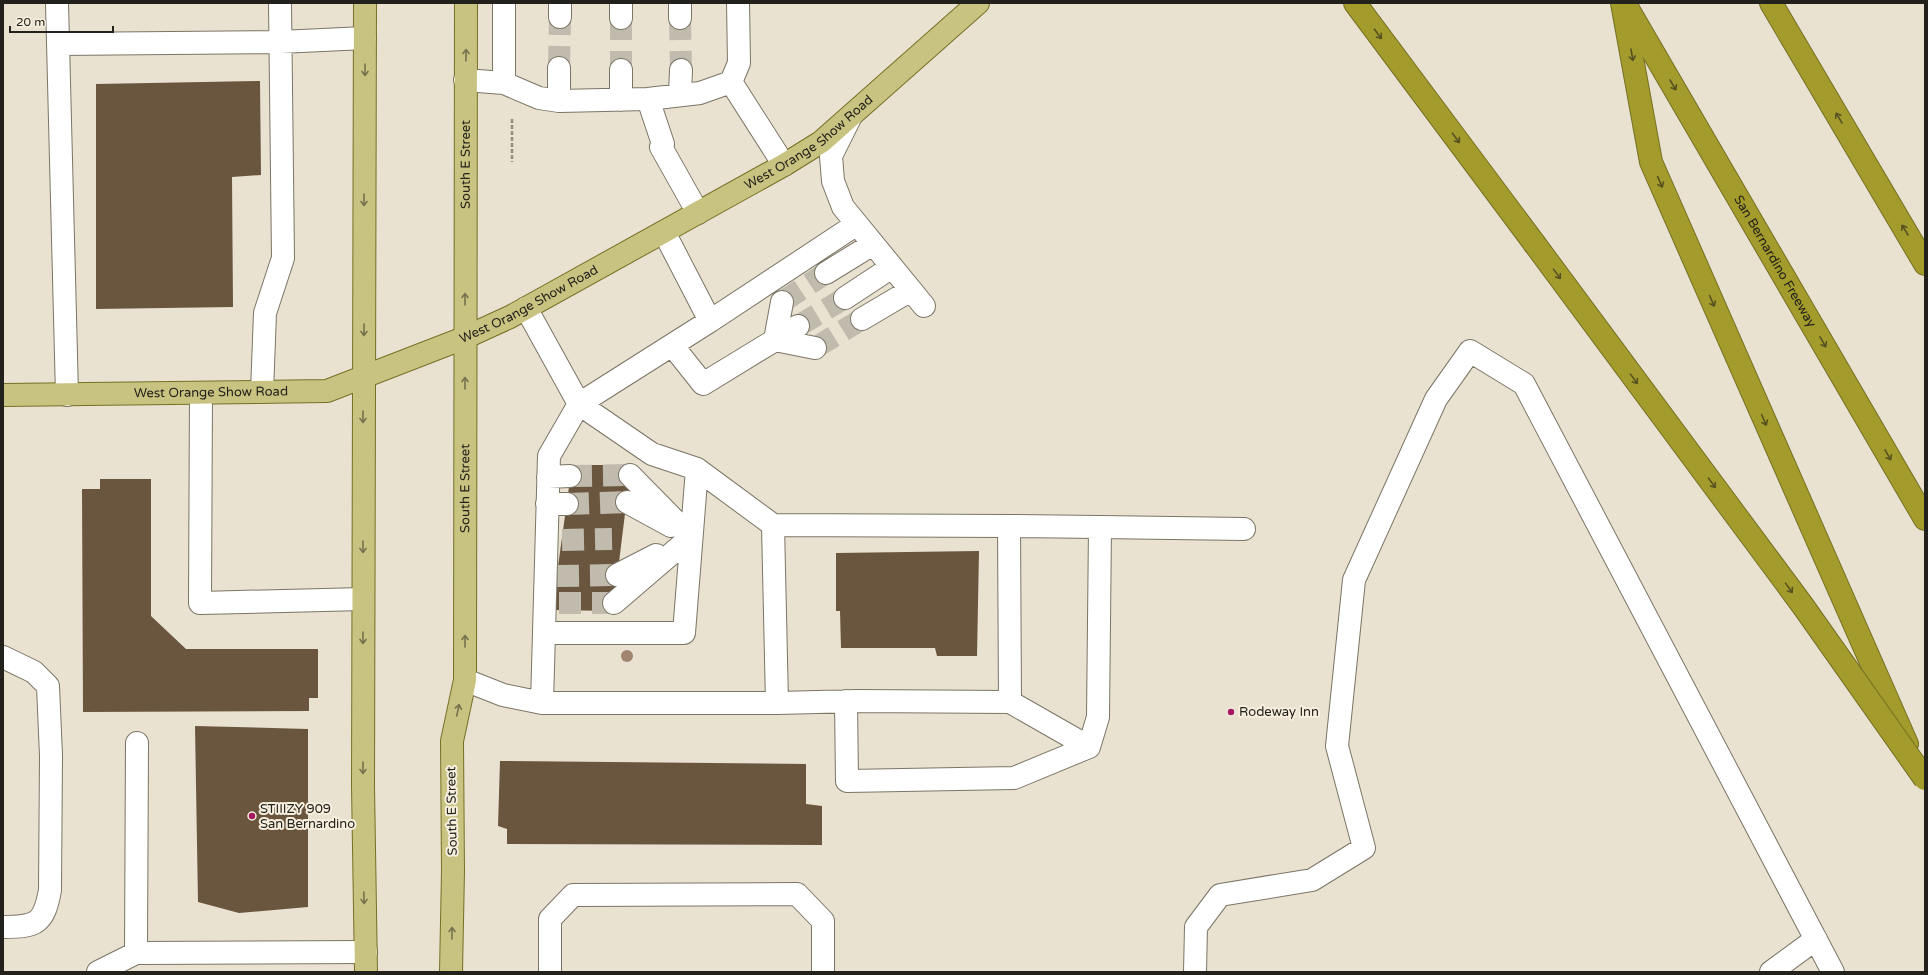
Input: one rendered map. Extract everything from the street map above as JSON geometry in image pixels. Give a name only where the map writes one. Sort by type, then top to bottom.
[{"type":"highway","points":[[1355,3],[1803,606],[1925,779]]},
{"type":"highway","points":[[1624,3],[1651,162],[1925,786]]},
{"type":"highway","name":"San Bernardino Freeway","points":[[1624,3],[1925,519]]},
{"type":"highway","points":[[1771,3],[1925,264]]},
{"type":"main road","points":[[365,3],[363,786],[366,962]]},
{"type":"main road","name":"South E Street","points":[[451,972],[453,871],[452,741],[465,680],[464,338],[466,3]]},
{"type":"main road","name":"West Orange Show Road","points":[[3,395],[327,391],[464,338],[526,308],[784,165],[821,142],[978,3]]},
{"type":"lane","points":[[57,3],[67,395]]},
{"type":"lane","points":[[262,392],[265,313],[283,258],[280,3]]},
{"type":"lane","points":[[504,3],[504,83]]},
{"type":"lane","points":[[465,80],[504,83],[539,98],[559,102],[648,99],[680,94],[700,93],[731,82],[739,63],[738,3]]},
{"type":"lane","points":[[58,44],[280,42],[365,38]]},
{"type":"lane","points":[[559,68],[559,102]]},
{"type":"lane","points":[[621,70],[621,100]]},
{"type":"lane","points":[[680,94],[681,70]]},
{"type":"lane","points":[[731,82],[784,165]]},
{"type":"lane","points":[[648,99],[662,144],[661,147],[698,213]]},
{"type":"lane","points":[[852,116],[831,156],[833,181],[843,207],[917,298],[862,319]]},
{"type":"lane","points":[[542,703],[544,633],[552,602],[551,576],[557,504],[548,477],[549,456],[580,404],[710,321],[857,224]]},
{"type":"lane","points":[[664,232],[710,321]]},
{"type":"lane","points":[[826,273],[874,244]]},
{"type":"lane","points":[[845,298],[892,267]]},
{"type":"lane","points":[[775,340],[782,302]]},
{"type":"lane","points":[[526,308],[580,404],[652,454],[697,469],[773,525],[1100,526],[1244,529]]},
{"type":"lane","points":[[672,345],[703,384],[798,326]]},
{"type":"lane","points":[[775,340],[815,348]]},
{"type":"lane","points":[[1195,972],[1196,927],[1220,895],[1312,880],[1364,848],[1337,746],[1354,580],[1436,399],[1470,351],[1524,384],[1833,972]]},
{"type":"lane","points":[[201,393],[200,603],[363,599]]},
{"type":"lane","points":[[544,633],[684,633],[697,469]]},
{"type":"lane","points":[[548,477],[570,476]]},
{"type":"lane","points":[[630,476],[691,537]]},
{"type":"lane","points":[[627,502],[691,537]]},
{"type":"lane","points":[[773,525],[777,703]]},
{"type":"lane","points":[[1010,526],[1010,702]]},
{"type":"lane","points":[[1089,747],[1098,718],[1100,526]]},
{"type":"lane","points":[[617,575],[691,537]]},
{"type":"lane","points":[[614,603],[691,537]]},
{"type":"lane","points":[[3,657],[34,672],[48,686],[51,756],[50,890],[47,907],[41,919],[24,927],[3,927]]},
{"type":"lane","points":[[465,680],[503,695],[542,703],[777,703],[846,701],[1010,702],[1089,747]]},
{"type":"lane","points":[[846,701],[847,781],[1014,778],[1089,747]]},
{"type":"lane","points":[[136,953],[137,743]]},
{"type":"lane","points":[[550,972],[550,919],[573,895],[790,894],[797,894],[823,921],[824,972]]},
{"type":"lane","points":[[1771,972],[1816,940]]},
{"type":"lane","points":[[98,972],[136,953],[366,962]]},
{"type":"path","points":[[512,113],[512,162]]},
{"type":"building","points":[[260,81],[261,175],[232,177],[233,307],[96,309],[96,84]]},
{"type":"building","points":[[572,465],[631,465],[613,611],[552,610]]},
{"type":"building","points":[[100,479],[151,479],[151,616],[186,649],[318,649],[318,698],[309,698],[309,711],[83,712],[82,489],[100,489]]},
{"type":"building","points":[[979,551],[977,656],[937,656],[935,648],[841,648],[840,611],[836,611],[836,553]]},
{"type":"building","name":"STIIIZY 909 San Bernardino","points":[[195,726],[308,729],[308,907],[239,913],[198,902]]},
{"type":"building","points":[[500,761],[806,764],[806,804],[822,806],[822,845],[507,844],[507,829],[498,826]]},
{"type":"tunnel","points":[[559,68],[560,17]]},
{"type":"tunnel","points":[[621,18],[621,70]]},
{"type":"tunnel","points":[[680,18],[681,70]]},
{"type":"tunnel","points":[[782,302],[826,273]]},
{"type":"tunnel","points":[[798,326],[845,298]]},
{"type":"tunnel","points":[[815,348],[862,319]]},
{"type":"tunnel","points":[[570,476],[630,475]]},
{"type":"tunnel","points":[[567,504],[627,502]]},
{"type":"tunnel","points":[[562,540],[612,539]]},
{"type":"tunnel","points":[[557,576],[617,575]]},
{"type":"tunnel","points":[[559,603],[614,603]]},
{"type":"place","name":"Rodeway Inn","points":[[1231,712]]},
{"type":"place","name":"STIIIZY 909 San Bernardino","points":[[252,816]]}]
